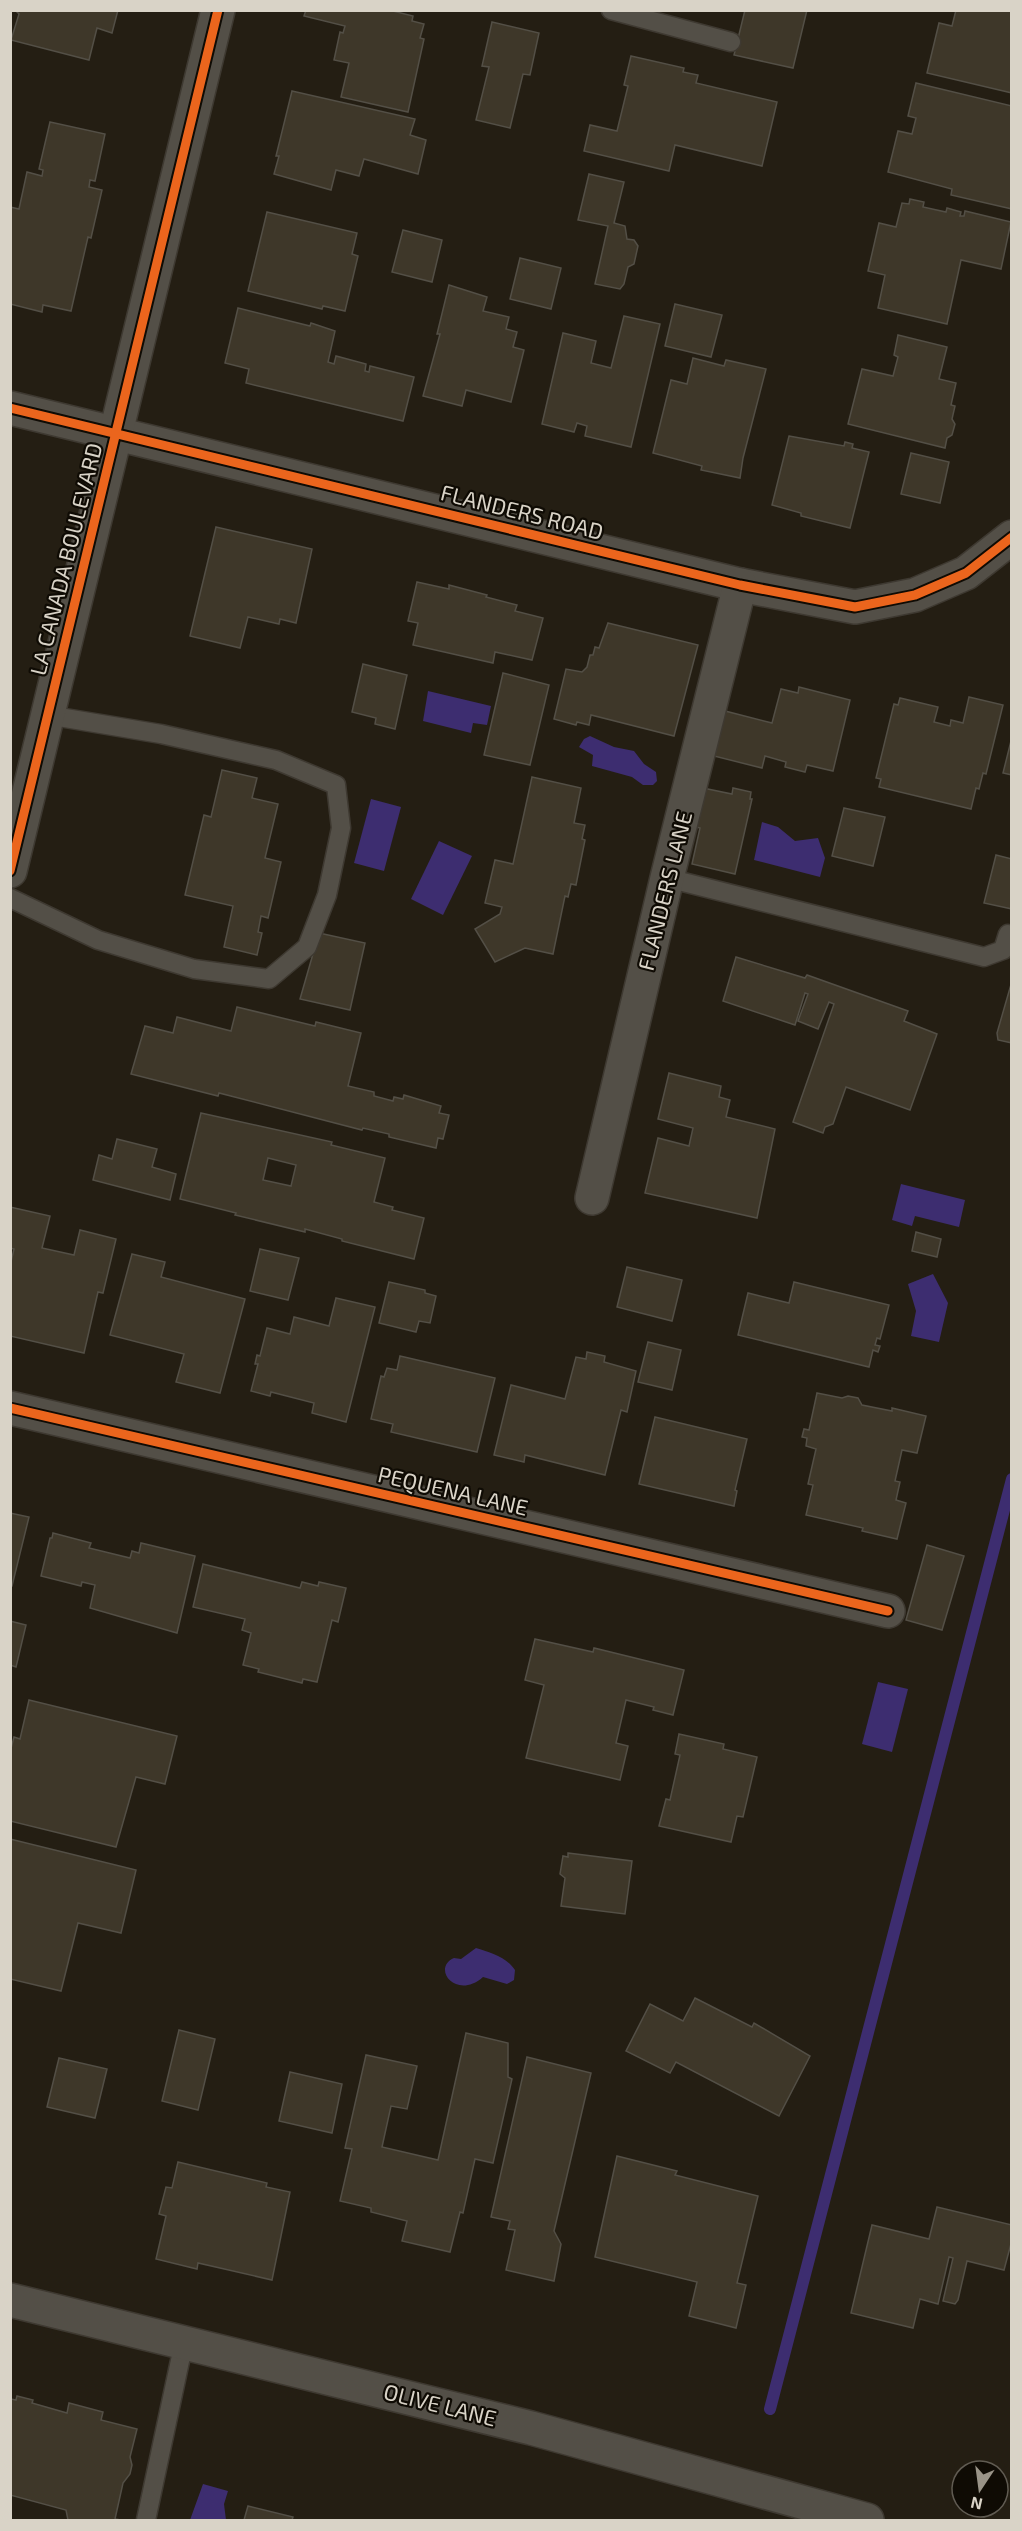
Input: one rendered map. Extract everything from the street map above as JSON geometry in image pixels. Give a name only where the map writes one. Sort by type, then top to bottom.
[{"type":"street","name":"LA CANADA BOULEVARD","points":[[10,872],[15,837],[117,433],[218,10]]},
{"type":"street","name":"FLANDERS ROAD","points":[[10,408],[740,585],[855,607],[915,595],[966,573],[1011,537]]},
{"type":"street","name":"FLANDERS LANE","points":[[592,1198],[667,878],[740,585]]},
{"type":"street","name":"PEQUENA LANE","points":[[10,1408],[888,1611]]},
{"type":"street","name":"OLIVE LANE","points":[[10,2300],[531,2428],[867,2520]]},
{"type":"lane","points":[[611,10],[731,42]]},
{"type":"lane","points":[[10,898],[98,940],[194,969],[269,979],[307,947],[327,896],[341,828],[336,785],[276,760],[161,734],[47,715]]},
{"type":"lane","points":[[667,878],[984,957],[1003,950],[1008,934]]},
{"type":"lane","points":[[146,2520],[184,2342]]},
{"type":"shaded area","points":[[428,691],[491,706],[487,725],[473,723],[471,733],[423,721]]},
{"type":"shaded area","points":[[590,736],[614,747],[634,751],[644,764],[656,772],[657,781],[653,785],[643,785],[632,777],[592,766],[593,755],[579,747],[584,739]]},
{"type":"shaded area","points":[[371,799],[401,807],[384,871],[354,863]]},
{"type":"shaded area","points":[[762,822],[778,827],[795,841],[818,838],[825,858],[820,877],[754,860]]},
{"type":"shaded area","points":[[439,841],[472,856],[443,915],[411,899]]},
{"type":"shaded area","points":[[901,1184],[965,1200],[959,1227],[915,1216],[912,1226],[892,1220]]},
{"type":"shaded area","points":[[933,1274],[948,1303],[939,1342],[911,1336],[916,1311],[908,1284]]},
{"type":"shaded area","points":[[878,1682],[908,1689],[892,1752],[862,1744]]},
{"type":"shaded area","points":[[476,1948],[512,1965],[515,1970],[514,1980],[507,1984],[483,1977],[464,1986],[450,1980],[445,1969],[448,1963],[454,1958],[461,1959]]},
{"type":"shaded area","points":[[203,2484],[228,2491],[224,2504],[226,2520],[190,2520]]},
{"type":"building","points":[[15,10],[118,10],[112,33],[97,28],[89,60],[11,40],[19,14]]},
{"type":"building","points":[[306,10],[389,10],[413,16],[412,21],[424,24],[420,38],[424,39],[408,112],[341,97],[349,63],[334,60],[340,32],[343,33],[345,26],[304,16]]},
{"type":"building","points":[[745,10],[807,10],[793,68],[734,55]]},
{"type":"building","points":[[956,10],[1012,10],[1012,93],[927,73],[939,23],[952,26]]},
{"type":"building","points":[[492,22],[539,33],[530,75],[523,74],[510,128],[476,120],[489,67],[482,66]]},
{"type":"building","points":[[631,56],[684,68],[683,72],[698,75],[696,83],[777,102],[762,166],[675,145],[669,171],[584,151],[590,125],[617,131],[628,86],[624,85]]},
{"type":"building","points":[[916,83],[1012,106],[1012,209],[951,195],[952,189],[888,172],[898,131],[912,134],[916,118],[908,116]]},
{"type":"building","points":[[292,91],[415,119],[410,135],[426,140],[418,174],[364,159],[359,176],[336,170],[331,190],[274,174],[279,156],[276,156]]},
{"type":"building","points":[[50,122],[105,134],[95,181],[90,180],[89,187],[102,190],[91,238],[88,237],[71,311],[43,305],[42,312],[10,304],[10,207],[19,209],[27,172],[42,176],[43,170],[39,169]]},
{"type":"building","points":[[589,174],[624,182],[614,223],[625,226],[627,239],[634,240],[638,246],[634,264],[628,267],[624,284],[620,289],[595,284],[608,226],[578,220]]},
{"type":"building","points":[[910,199],[924,202],[923,207],[946,212],[947,208],[961,212],[960,216],[964,216],[965,211],[1011,222],[1001,269],[961,260],[947,324],[878,308],[885,275],[868,271],[879,223],[896,227],[902,203],[909,204]]},
{"type":"building","points":[[267,212],[357,233],[352,254],[358,256],[345,311],[323,306],[322,309],[248,291]]},
{"type":"building","points":[[403,230],[442,240],[432,282],[392,272]]},
{"type":"building","points":[[520,258],[561,268],[551,309],[510,299]]},
{"type":"building","points":[[449,285],[487,297],[483,311],[509,317],[506,329],[517,332],[513,347],[524,350],[511,402],[466,390],[462,406],[423,396],[440,334],[437,334]]},
{"type":"building","points":[[675,304],[722,315],[711,357],[665,346]]},
{"type":"building","points":[[238,308],[310,326],[311,323],[335,331],[328,362],[334,364],[336,356],[366,364],[365,371],[369,372],[370,366],[414,377],[403,421],[246,383],[249,369],[225,363]]},
{"type":"building","points":[[624,316],[660,324],[631,447],[585,436],[587,426],[577,423],[574,432],[542,424],[563,333],[596,341],[591,363],[611,368]]},
{"type":"building","points":[[898,335],[947,347],[939,379],[956,383],[951,405],[955,406],[952,419],[955,424],[952,435],[947,438],[945,448],[848,424],[862,369],[893,376],[898,357],[894,355]]},
{"type":"building","points":[[693,358],[724,366],[726,360],[766,369],[740,478],[701,470],[702,466],[653,453],[671,380],[687,384]]},
{"type":"building","points":[[789,436],[844,446],[845,442],[853,444],[852,448],[869,452],[850,528],[801,516],[801,513],[772,505]]},
{"type":"building","points":[[911,453],[949,462],[940,503],[901,494]]},
{"type":"building","points":[[216,527],[312,549],[296,623],[280,619],[279,624],[248,617],[240,648],[190,636]]},
{"type":"building","points":[[417,582],[449,589],[449,585],[487,595],[486,597],[517,605],[515,611],[543,618],[532,660],[495,652],[493,663],[413,645],[418,623],[408,621]]},
{"type":"building","points":[[608,623],[698,645],[674,736],[591,715],[589,725],[577,722],[576,725],[554,719],[566,669],[582,672],[587,667],[595,647],[599,648]]},
{"type":"building","points":[[363,664],[407,675],[395,729],[375,724],[376,718],[352,712]]},
{"type":"building","points":[[503,673],[549,685],[530,765],[484,755]]},
{"type":"building","points":[[799,687],[850,700],[833,771],[807,765],[805,772],[785,767],[786,762],[765,756],[762,768],[714,756],[725,711],[772,723],[781,689],[798,693]]},
{"type":"building","points":[[969,697],[1003,705],[986,774],[983,773],[979,789],[976,788],[971,809],[879,787],[881,779],[876,778],[894,704],[898,705],[900,698],[938,707],[934,722],[950,726],[951,720],[963,723]]},
{"type":"building","points":[[1012,737],[1012,775],[1003,773]]},
{"type":"building","points":[[222,770],[257,778],[252,798],[278,804],[265,858],[281,862],[268,918],[261,916],[258,932],[262,933],[257,955],[224,947],[233,906],[185,895],[204,815],[211,817]]},
{"type":"building","points":[[532,777],[581,788],[574,823],[585,825],[582,839],[585,840],[576,885],[571,884],[568,897],[565,896],[553,954],[525,948],[495,962],[475,929],[500,914],[502,907],[485,903],[495,860],[513,864]]},
{"type":"building","points":[[703,788],[732,794],[733,788],[751,792],[750,799],[752,799],[735,874],[692,864],[700,828],[693,826]]},
{"type":"building","points":[[844,808],[885,817],[873,866],[832,856]]},
{"type":"building","points":[[996,855],[1012,859],[1012,909],[984,903]]},
{"type":"building","points":[[319,933],[365,943],[350,1010],[300,999]]},
{"type":"building","points":[[736,957],[805,978],[807,975],[908,1011],[904,1021],[937,1034],[910,1110],[846,1087],[833,1124],[825,1127],[823,1133],[793,1122],[834,1004],[829,1002],[818,1029],[798,1021],[808,994],[805,993],[795,1025],[723,1001]]},
{"type":"building","points":[[1012,981],[1012,1043],[998,1040],[997,1033]]},
{"type":"building","points":[[237,1007],[315,1026],[316,1022],[361,1033],[348,1086],[374,1092],[374,1096],[393,1101],[394,1097],[403,1099],[404,1095],[441,1106],[439,1113],[449,1115],[443,1139],[438,1138],[436,1148],[389,1137],[389,1134],[363,1128],[362,1130],[219,1093],[218,1096],[131,1074],[145,1026],[173,1033],[177,1017],[231,1031]]},
{"type":"building","points":[[669,1073],[721,1086],[719,1097],[730,1100],[726,1117],[775,1129],[757,1218],[645,1193],[658,1138],[689,1146],[693,1128],[658,1119]]},
{"type":"building","points":[[201,1113],[332,1142],[331,1145],[385,1158],[374,1202],[393,1207],[392,1210],[424,1218],[414,1259],[305,1229],[305,1232],[180,1199]],"holes":[[[268,1158],[296,1165],[291,1186],[263,1180]]]},
{"type":"building","points":[[117,1139],[157,1149],[152,1167],[176,1174],[170,1200],[93,1180],[99,1155],[112,1159]]},
{"type":"building","points":[[10,1207],[50,1216],[42,1248],[74,1255],[80,1230],[116,1239],[103,1293],[98,1292],[84,1353],[10,1336],[10,1266],[14,1249],[10,1248]]},
{"type":"building","points":[[916,1232],[941,1239],[937,1257],[912,1251]]},
{"type":"building","points":[[260,1249],[299,1258],[288,1300],[250,1291]]},
{"type":"building","points":[[132,1254],[165,1262],[161,1277],[245,1299],[220,1393],[176,1382],[184,1354],[110,1335]]},
{"type":"building","points":[[627,1267],[682,1280],[672,1321],[617,1307]]},
{"type":"building","points":[[389,1282],[425,1290],[425,1293],[436,1296],[430,1323],[419,1321],[416,1332],[379,1323]]},
{"type":"building","points":[[794,1282],[889,1305],[880,1339],[877,1338],[875,1345],[880,1346],[878,1352],[873,1350],[869,1367],[738,1335],[748,1293],[789,1303]]},
{"type":"building","points":[[336,1298],[375,1307],[346,1422],[312,1413],[314,1403],[271,1392],[270,1396],[251,1391],[258,1364],[255,1364],[257,1355],[260,1356],[267,1328],[290,1334],[294,1317],[329,1326]]},
{"type":"building","points":[[648,1342],[681,1350],[672,1390],[638,1382]]},
{"type":"building","points":[[587,1352],[605,1356],[604,1362],[636,1371],[627,1412],[621,1410],[605,1475],[525,1455],[524,1462],[494,1455],[511,1385],[565,1399],[576,1357],[586,1359]]},
{"type":"building","points":[[400,1356],[495,1378],[477,1452],[391,1432],[393,1424],[371,1419],[381,1376],[384,1377],[387,1368],[397,1370]]},
{"type":"building","points":[[817,1393],[842,1398],[848,1396],[858,1398],[862,1405],[892,1411],[892,1408],[926,1416],[917,1453],[902,1450],[895,1481],[900,1482],[896,1500],[906,1503],[897,1539],[862,1531],[863,1528],[806,1515],[813,1485],[808,1484],[816,1449],[806,1446],[807,1438],[802,1437],[804,1429],[809,1430]]},
{"type":"building","points":[[655,1417],[747,1439],[735,1490],[737,1491],[734,1506],[639,1484]]},
{"type":"building","points":[[10,1513],[29,1517],[12,1586],[10,1586]]},
{"type":"building","points":[[53,1533],[91,1543],[89,1548],[130,1558],[132,1551],[139,1553],[141,1543],[195,1556],[177,1633],[90,1608],[95,1585],[82,1582],[81,1586],[41,1576]]},
{"type":"building","points":[[927,1545],[964,1556],[942,1630],[906,1620]]},
{"type":"building","points":[[203,1564],[300,1588],[302,1582],[318,1586],[319,1582],[346,1588],[338,1622],[332,1620],[317,1682],[303,1679],[302,1683],[258,1672],[259,1669],[243,1665],[251,1633],[242,1630],[245,1619],[193,1607]]},
{"type":"building","points":[[10,1621],[26,1625],[16,1667],[10,1665]]},
{"type":"building","points":[[535,1639],[593,1652],[594,1648],[684,1670],[673,1715],[653,1710],[654,1707],[626,1700],[616,1743],[628,1746],[620,1780],[526,1758],[544,1685],[525,1680]]},
{"type":"building","points":[[29,1700],[177,1736],[165,1784],[136,1777],[116,1847],[10,1821],[10,1752],[14,1737],[20,1739]]},
{"type":"building","points":[[679,1734],[724,1744],[723,1749],[757,1757],[743,1817],[737,1816],[731,1842],[659,1826],[666,1799],[670,1800],[680,1755],[675,1754]]},
{"type":"building","points":[[10,1839],[136,1870],[121,1933],[78,1923],[61,1991],[10,1979]]},
{"type":"building","points":[[568,1853],[632,1861],[625,1914],[561,1906],[565,1878],[560,1874],[563,1856],[568,1857]]},
{"type":"building","points":[[695,1998],[752,2027],[754,2023],[810,2056],[779,2116],[676,2062],[670,2073],[626,2051],[650,2004],[683,2021]]},
{"type":"building","points":[[179,2030],[215,2039],[198,2110],[162,2101]]},
{"type":"building","points":[[466,2033],[508,2043],[508,2077],[512,2079],[493,2163],[475,2159],[463,2213],[460,2212],[450,2252],[402,2241],[407,2221],[371,2212],[371,2208],[340,2201],[352,2149],[345,2148],[366,2055],[417,2066],[407,2109],[391,2106],[382,2147],[438,2160]]},
{"type":"building","points":[[527,2057],[591,2073],[554,2231],[561,2244],[554,2281],[506,2270],[515,2230],[508,2229],[510,2221],[491,2217]]},
{"type":"building","points":[[59,2058],[107,2069],[95,2118],[47,2107]]},
{"type":"building","points":[[290,2072],[342,2084],[332,2133],[279,2121]]},
{"type":"building","points":[[617,2156],[677,2171],[675,2175],[758,2196],[737,2283],[746,2285],[736,2328],[689,2316],[697,2282],[595,2257]]},
{"type":"building","points":[[178,2162],[267,2183],[266,2187],[290,2192],[272,2280],[198,2263],[197,2269],[156,2259],[166,2216],[159,2214],[166,2187],[172,2188]]},
{"type":"building","points":[[937,2207],[1012,2225],[1012,2240],[1004,2270],[967,2261],[958,2300],[955,2304],[943,2301],[953,2258],[949,2257],[938,2304],[920,2299],[913,2328],[851,2313],[872,2225],[929,2239]]},
{"type":"building","points":[[17,2396],[67,2413],[69,2403],[103,2412],[101,2420],[137,2429],[130,2457],[132,2465],[130,2474],[123,2483],[115,2519],[121,2520],[68,2520],[66,2510],[10,2495],[10,2402],[11,2399],[16,2400]]},
{"type":"building","points":[[248,2506],[293,2517],[292,2520],[244,2520]]},
{"type":"waterway","points":[[770,2409],[1012,1479]]},
{"type":"cycle path","points":[[10,871],[218,10]]},
{"type":"cycle path","points":[[10,408],[740,585],[855,607],[915,595],[966,573],[1012,537]]},
{"type":"cycle path","points":[[10,1408],[888,1611]]}]
